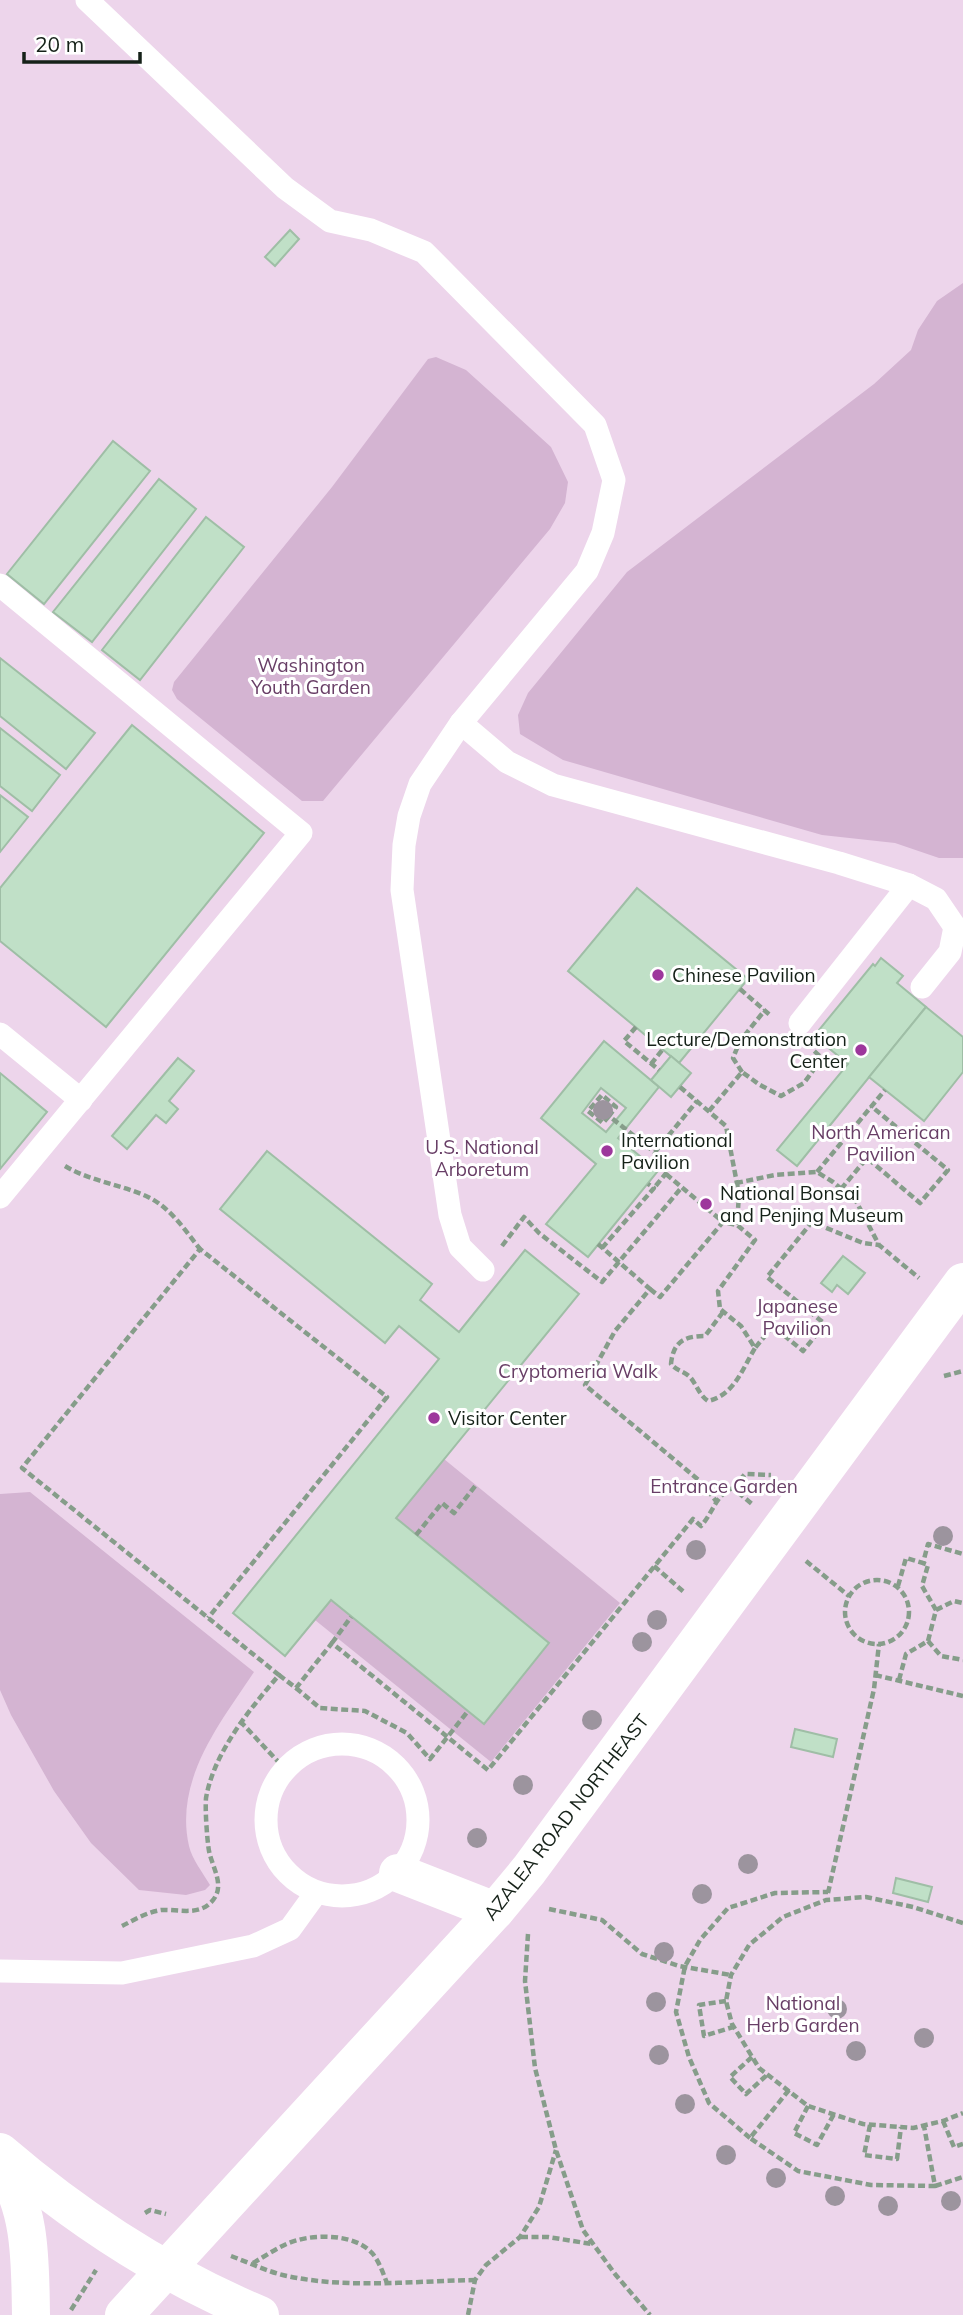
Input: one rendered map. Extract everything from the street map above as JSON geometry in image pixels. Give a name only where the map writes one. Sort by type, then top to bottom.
[{"type":"street","name":"AZALEA ROAD NORTHEAST","points":[[124,2315],[512,1913],[556,1835],[956,1291]]},
{"type":"street","points":[[398,1872],[512,1913]]},
{"type":"street","points":[[0,2152],[90,2224],[166,2269],[260,2315]]},
{"type":"street","points":[[0,2164],[13,2180],[30,2244],[31,2315]]},
{"type":"lane","points":[[87,0],[285,188],[330,221],[371,230],[424,252],[595,425],[614,480],[603,533],[587,570],[461,723],[420,784],[409,816],[404,845],[402,890],[450,1215],[460,1247],[483,1270]]},
{"type":"lane","points":[[0,585],[302,833],[0,1197]]},
{"type":"lane","points":[[461,723],[507,762],[552,785],[839,863],[909,885],[936,899],[959,928],[950,952],[922,987]]},
{"type":"lane","points":[[802,1033],[909,885]]},
{"type":"lane","points":[[0,1034],[81,1100]]},
{"type":"lane","points":[[346,1744],[361,1746],[386,1757],[397,1767],[412,1790],[418,1810],[413,1850],[398,1872],[385,1883],[362,1895],[342,1897],[316,1893],[292,1880],[271,1851],[266,1834],[266,1808],[274,1785],[291,1761],[320,1747],[346,1744]]},
{"type":"lane","points":[[0,1971],[122,1973],[253,1946],[290,1929],[316,1893]]},
{"type":"path","points":[[765,1010],[740,1041],[733,1058],[742,1072],[780,1096],[804,1083],[822,1058],[802,1033]]},
{"type":"path","points":[[636,1027],[624,1041],[659,1070]]},
{"type":"path","points":[[651,1064],[663,1049]]},
{"type":"path","points":[[709,1111],[742,1072]]},
{"type":"path","points":[[680,1087],[726,1126],[738,1194],[737,1225]]},
{"type":"path","points":[[817,1172],[885,1090]]},
{"type":"path","points":[[602,1095],[616,1107],[609,1116],[603,1123],[588,1111],[592,1103],[602,1095]]},
{"type":"path","points":[[655,1152],[697,1101]]},
{"type":"path","points":[[841,1189],[867,1158],[920,1203],[948,1170],[871,1106]]},
{"type":"path","points":[[609,1116],[672,1166],[600,1246],[660,1297],[723,1222]]},
{"type":"path","points":[[39,1150],[80,1175],[148,1196],[176,1218],[200,1249],[387,1397],[208,1618]]},
{"type":"path","points":[[736,1183],[775,1175],[817,1172],[856,1201],[879,1245]]},
{"type":"path","points":[[666,1174],[723,1222],[737,1225],[755,1240],[718,1291],[720,1309],[741,1326],[755,1348]]},
{"type":"path","points":[[648,1184],[654,1188]]},
{"type":"path","points":[[483,1270],[524,1217],[539,1233],[602,1282],[682,1187]]},
{"type":"path","points":[[723,1311],[705,1336],[693,1336],[682,1341],[673,1351],[671,1364],[678,1372],[690,1377],[701,1396],[708,1401],[719,1398],[730,1390],[755,1348],[773,1326],[803,1350],[825,1324],[767,1277],[812,1222],[863,1244],[879,1245],[956,1291]]},
{"type":"path","points":[[200,1249],[22,1468],[320,1707],[365,1711],[407,1733],[430,1759],[468,1711]]},
{"type":"path","points":[[650,1289],[615,1331],[585,1385],[701,1482],[716,1501]]},
{"type":"path","points":[[416,1535],[442,1503],[454,1513],[477,1485]]},
{"type":"path","points":[[332,1643],[488,1770],[693,1519],[701,1526],[712,1514],[716,1501],[725,1491],[733,1488],[744,1497]]},
{"type":"path","points":[[923,1563],[928,1545],[963,1554]]},
{"type":"path","points":[[795,1553],[849,1597]]},
{"type":"path","points":[[898,1586],[906,1558],[928,1565],[922,1586],[936,1611],[928,1641],[906,1654],[899,1680]]},
{"type":"path","points":[[654,1566],[691,1598]]},
{"type":"path","points":[[887,1581],[898,1586],[909,1604],[909,1616],[900,1635],[890,1642],[879,1644],[861,1640],[847,1625],[845,1615],[849,1597],[865,1582],[887,1581]]},
{"type":"path","points":[[936,1611],[954,1601],[963,1603]]},
{"type":"path","points":[[296,1688],[351,1617]]},
{"type":"path","points":[[928,1641],[941,1656],[963,1660]]},
{"type":"path","points":[[826,1900],[875,1675],[879,1644]]},
{"type":"path","points":[[122,1926],[161,1910],[200,1909],[208,1906],[217,1894],[219,1878],[209,1851],[206,1798],[218,1763],[240,1721],[279,1675]]},
{"type":"path","points":[[875,1675],[963,1696]]},
{"type":"path","points":[[240,1721],[285,1769]]},
{"type":"path","points":[[828,1892],[775,1893],[729,1908],[700,1940],[685,1966],[676,2012],[689,2057],[709,2103],[750,2138],[798,2171],[871,2185],[935,2186],[963,2177]]},
{"type":"path","points":[[963,1923],[913,1907],[866,1897],[826,1900],[783,1917],[749,1945],[731,1975],[726,2001],[734,2027],[759,2068],[808,2106],[870,2124],[913,2128],[943,2122],[963,2113]]},
{"type":"path","points":[[650,2315],[615,2274],[583,2230],[556,2150],[535,2068],[525,1980],[512,1913],[551,1908],[602,1920],[642,1954],[731,1975]]},
{"type":"path","points":[[726,2001],[699,2005],[704,2036],[734,2027]]},
{"type":"path","points":[[752,2057],[730,2077],[746,2094],[768,2074]]},
{"type":"path","points":[[750,2138],[789,2090]]},
{"type":"path","points":[[808,2106],[794,2133],[817,2145],[834,2114]]},
{"type":"path","points":[[943,2122],[954,2147],[963,2144]]},
{"type":"path","points":[[870,2124],[864,2155],[897,2159],[901,2127]]},
{"type":"path","points":[[924,2126],[935,2186]]},
{"type":"path","points":[[468,2315],[475,2280],[486,2265],[520,2237],[539,2207],[556,2150]]},
{"type":"path","points":[[520,2237],[548,2237],[593,2245]]},
{"type":"path","points":[[252,2263],[297,2240],[344,2239],[356,2242],[371,2251],[387,2283]]},
{"type":"path","points":[[221,2251],[285,2275],[323,2281],[387,2283],[475,2280]]},
{"type":"path","points":[[66,2315],[100,2263]]},
{"type":"green space","name":"U.S. National Arboretum","points":[[0,0],[963,0],[963,2315],[0,2315]]},
{"type":"green space","points":[[963,283],[963,858],[939,858],[895,843],[822,835],[563,760],[520,734],[518,715],[528,693],[627,572],[874,384],[911,350],[918,330],[937,301]]},
{"type":"green space","name":"Washington Youth Garden","points":[[436,357],[466,370],[551,447],[568,482],[565,503],[550,529],[323,801],[302,801],[177,699],[172,690],[174,682],[332,487],[428,359]]},
{"type":"green space","points":[[30,1492],[254,1672],[203,1753],[188,1798],[186,1822],[189,1846],[210,1885],[205,1890],[186,1895],[139,1890],[91,1843],[54,1791],[0,1690],[0,1494]]},
{"type":"shaded area","points":[[444,1459],[620,1603],[491,1762],[315,1620],[331,1600],[484,1724],[549,1643],[396,1518]]},
{"type":"building","points":[[290,230],[299,239],[275,266],[265,257]]},
{"type":"building","points":[[113,441],[150,471],[44,604],[7,574]]},
{"type":"building","points":[[159,479],[196,509],[92,642],[53,612]]},
{"type":"building","points":[[206,517],[244,547],[140,680],[102,650]]},
{"type":"building","points":[[0,658],[95,733],[66,769],[0,716]]},
{"type":"building","points":[[132,725],[264,833],[106,1027],[0,941],[0,888]]},
{"type":"building","points":[[0,728],[60,775],[32,811],[0,786]]},
{"type":"building","points":[[0,795],[28,817],[0,852]]},
{"type":"building","name":"Chinese Pavilion","points":[[637,888],[748,979],[679,1063],[568,971]]},
{"type":"building","name":"Lecture/Demonstration Center","points":[[881,958],[903,976],[897,983],[926,1007],[797,1166],[777,1150],[848,1064],[814,1036],[873,964],[875,966]]},
{"type":"building","points":[[926,1007],[963,1037],[963,1072],[924,1121],[869,1077]]},
{"type":"building","name":"International Pavilion","points":[[604,1041],[659,1087],[618,1138],[658,1171],[588,1257],[546,1224],[596,1164],[541,1118]],"holes":[[[601,1088],[626,1108],[606,1132],[582,1113]]]},
{"type":"building","points":[[671,1056],[691,1073],[671,1097],[651,1080]]},
{"type":"building","points":[[178,1058],[194,1071],[169,1101],[178,1109],[166,1123],[156,1115],[127,1149],[112,1136]]},
{"type":"building","points":[[0,1073],[47,1112],[0,1169]]},
{"type":"building","name":"Visitor Center","points":[[267,1151],[432,1284],[420,1300],[459,1332],[525,1250],[579,1294],[396,1518],[549,1643],[484,1724],[331,1600],[285,1656],[233,1613],[439,1359],[399,1326],[385,1343],[220,1209]]},
{"type":"building","points":[[843,1256],[865,1273],[848,1294],[837,1285],[832,1292],[821,1283]]},
{"type":"building","points":[[795,1729],[837,1739],[833,1757],[791,1747]]},
{"type":"building","points":[[896,1878],[932,1887],[928,1902],[893,1893]]},
{"type":"place","name":"Chinese Pavilion","points":[[658,975]]},
{"type":"place","name":"Lecture/Demonstration Center","points":[[861,1050]]},
{"type":"place","name":"International Pavilion","points":[[607,1151]]},
{"type":"place","name":"National Bonsai and Penjing Museum","points":[[706,1204]]},
{"type":"place","name":"Visitor Center","points":[[434,1418]]},
{"type":"park label","name":"North American Pavilion","points":[[881,1143]]},
{"type":"park label","name":"Japanese Pavilion","points":[[797,1317]]},
{"type":"park label","name":"Cryptomeria Walk","points":[[578,1371]]},
{"type":"park label","name":"Entrance Garden","points":[[724,1486]]},
{"type":"park label","name":"National Herb Garden","points":[[803,2014]]}]
